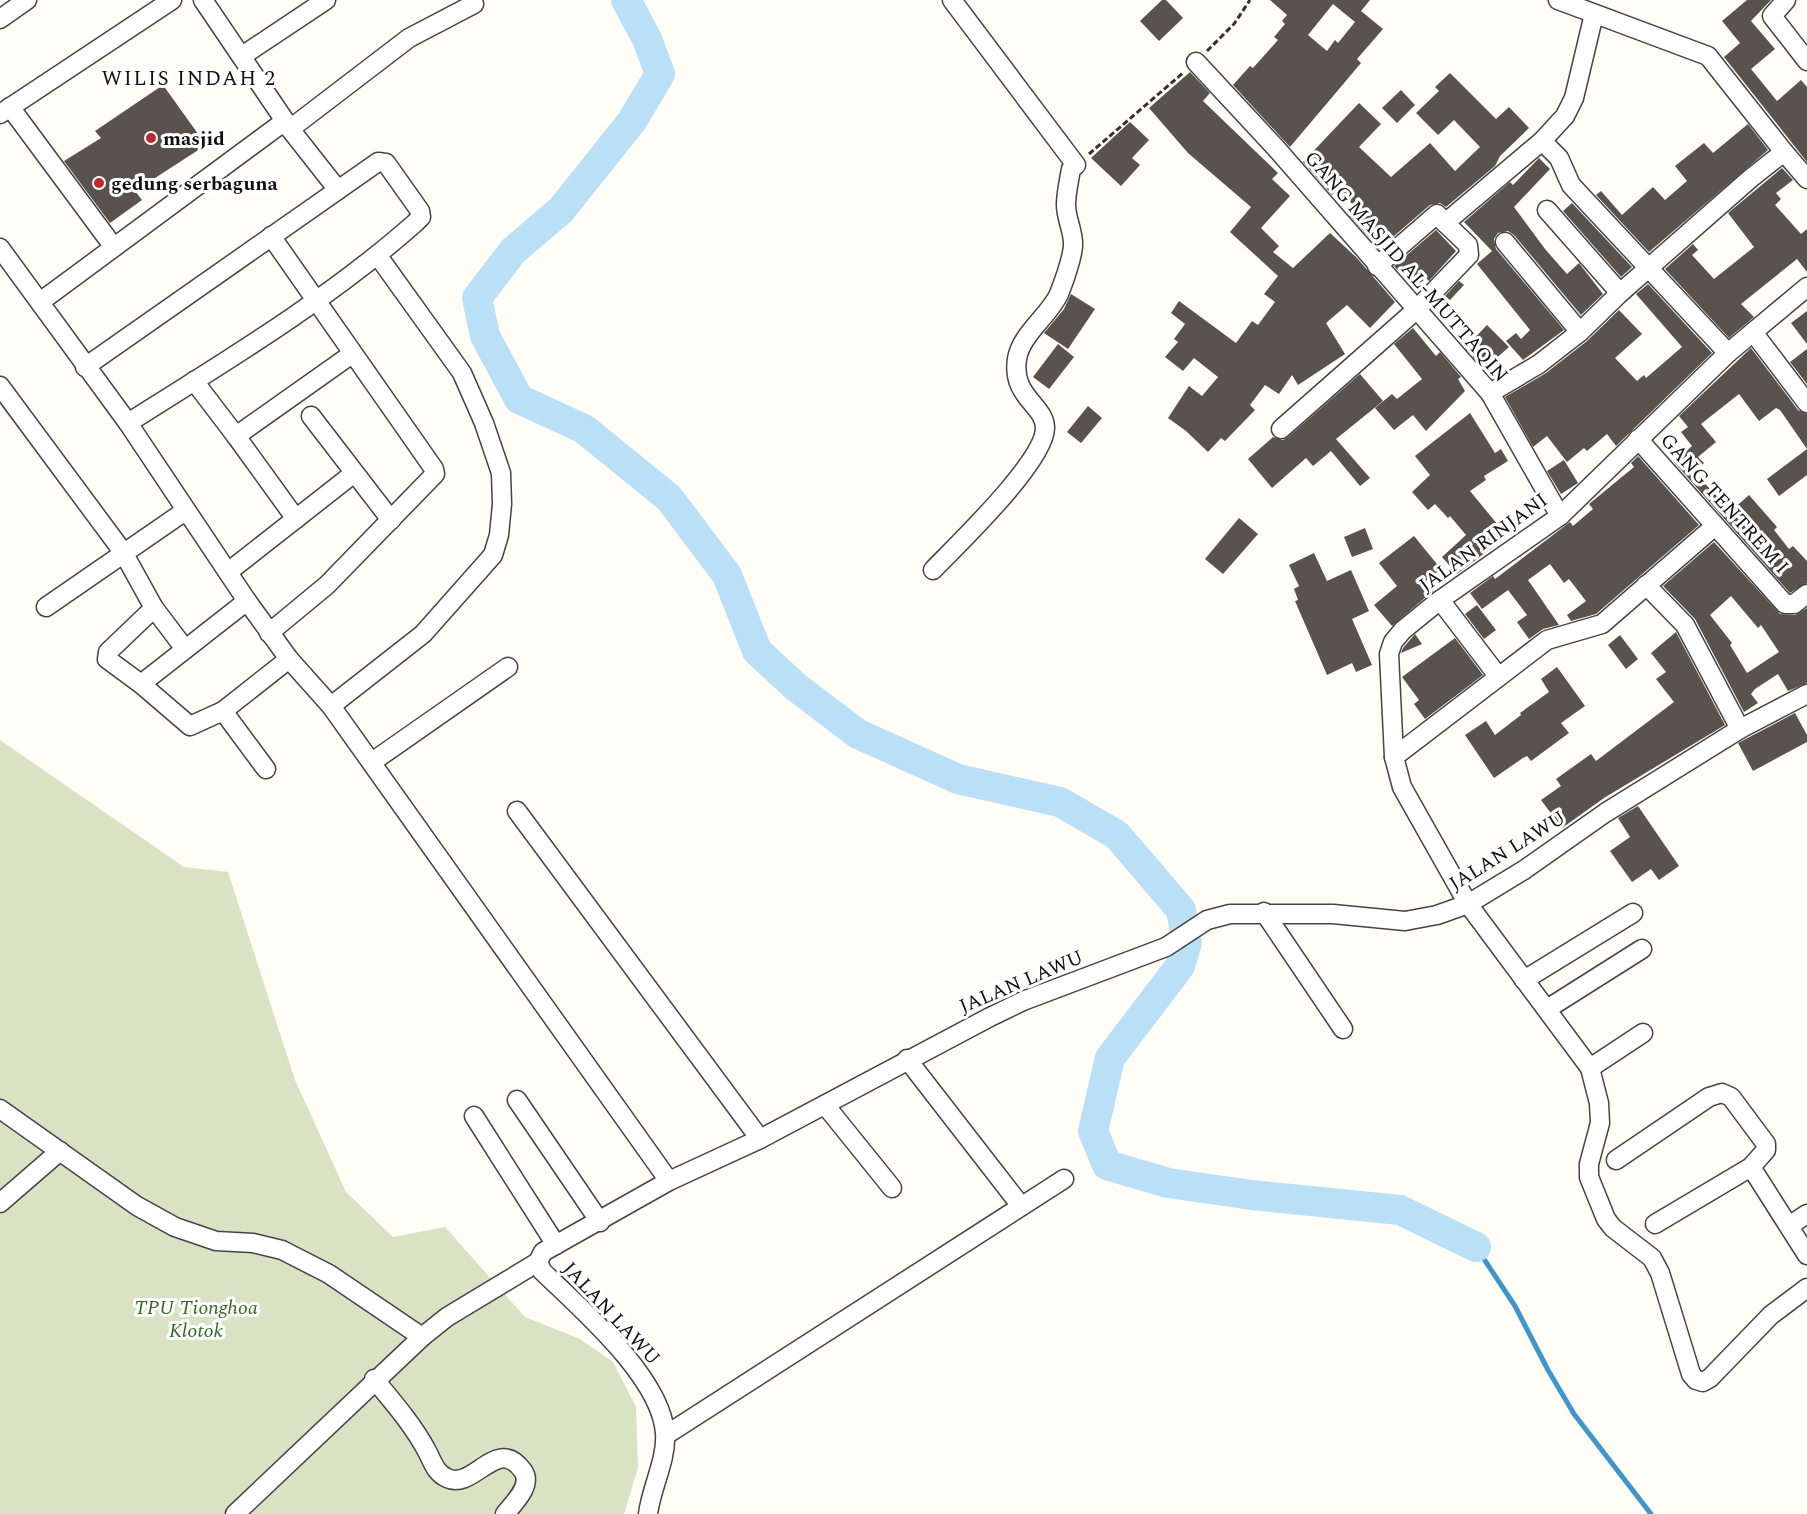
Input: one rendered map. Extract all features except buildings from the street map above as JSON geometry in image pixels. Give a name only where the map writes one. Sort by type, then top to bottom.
[{"type":"street","points":[[113,246],[5,110],[172,0]]},
{"type":"street","points":[[203,0],[287,125],[338,190]]},
{"type":"street","points":[[242,56],[326,0]]},
{"type":"street","points":[[933,570],[996,504],[1038,448],[1045,427],[1039,411],[1023,395],[1018,380],[1017,358],[1031,332],[1058,295],[1073,246],[1066,206],[1071,169],[1076,165],[952,0]]},
{"type":"street","points":[[1558,0],[1708,56],[1807,179]]},
{"type":"street","points":[[1786,0],[1772,16],[1807,61]]},
{"type":"street","points":[[0,19],[24,1]]},
{"type":"street","points":[[40,302],[113,246],[409,38],[476,1]]},
{"type":"street","points":[[1445,223],[1542,141],[1565,116],[1574,98],[1594,14]]},
{"type":"street","name":"GANG MASJID AL-MUTTAQIN","points":[[1196,62],[1275,147],[1490,393],[1560,516]]},
{"type":"street","points":[[1542,141],[1559,158],[1571,185],[1728,353]]},
{"type":"street","points":[[1490,393],[1539,364],[1580,332],[1620,293],[1784,152]]},
{"type":"street","points":[[85,367],[378,162],[386,163],[420,211],[421,217],[378,256],[315,301],[128,423]]},
{"type":"street","points":[[1547,210],[1620,293]]},
{"type":"street","points":[[1281,429],[1416,310],[1469,255],[1468,245],[1437,214],[1377,266]]},
{"type":"street","points":[[269,633],[327,585],[433,480],[434,469],[271,236]]},
{"type":"street","points":[[1505,242],[1580,332]]},
{"type":"street","points":[[0,248],[128,423],[246,601],[289,659],[331,705],[669,1181]]},
{"type":"street","points":[[331,705],[423,634],[493,555],[499,535],[502,504],[501,473],[484,423],[462,373],[378,256]]},
{"type":"street","name":"JALAN RINJANI","points":[[1590,1068],[1468,904],[1402,787],[1394,756],[1389,654],[1393,642],[1403,630],[1440,600],[1560,516],[1728,353],[1807,287]]},
{"type":"street","points":[[1753,332],[1807,403]]},
{"type":"street","points":[[236,436],[352,354]]},
{"type":"street","points":[[194,381],[296,519]]},
{"type":"street","points":[[0,386],[123,552],[154,608],[185,649]]},
{"type":"street","points":[[311,416],[353,474],[391,520]]},
{"type":"street","name":"GANG TENTREM I","points":[[1638,439],[1785,604],[1794,604],[1807,594]]},
{"type":"street","points":[[228,572],[353,474]]},
{"type":"street","points":[[46,607],[185,511]]},
{"type":"street","points":[[1394,756],[1547,640],[1602,624],[1715,526]]},
{"type":"street","points":[[1646,585],[1685,625],[1740,729]]},
{"type":"street","points":[[1440,600],[1498,676]]},
{"type":"street","points":[[141,684],[246,601]]},
{"type":"street","points":[[154,608],[106,656],[190,726],[223,711],[289,659]]},
{"type":"street","points":[[372,762],[508,667]]},
{"type":"street","name":"JALAN LAWU","points":[[648,1514],[666,1434],[660,1409],[650,1388],[606,1334],[542,1271],[538,1262],[543,1252],[600,1222],[669,1181],[760,1139],[907,1059],[1023,1001],[1166,947],[1207,920],[1230,914],[1264,912],[1333,914],[1405,921],[1437,915],[1468,904],[1524,870],[1605,813],[1740,729],[1807,694]]},
{"type":"street","points":[[223,711],[266,769]]},
{"type":"street","points":[[517,811],[760,1139]]},
{"type":"street","points":[[1264,912],[1343,1029]]},
{"type":"street","points":[[1524,980],[1633,914]]},
{"type":"street","points":[[1547,1010],[1642,949]]},
{"type":"street","points":[[1643,1033],[1590,1068],[1599,1103],[1600,1123],[1588,1164],[1589,1177],[1606,1219],[1613,1228],[1652,1258],[1660,1273],[1691,1374],[1696,1380],[1703,1382],[1710,1378],[1771,1316],[1807,1288]]},
{"type":"street","points":[[907,1059],[1021,1206]]},
{"type":"street","points":[[1616,1160],[1709,1097],[1722,1093],[1731,1097],[1766,1144],[1766,1150],[1751,1167],[1655,1224]]},
{"type":"street","points":[[517,1100],[600,1222]]},
{"type":"street","points":[[825,1105],[892,1188]]},
{"type":"street","points":[[0,1109],[137,1206],[175,1227],[216,1241],[253,1243],[282,1250],[329,1274],[422,1337]]},
{"type":"street","points":[[474,1116],[556,1245]]},
{"type":"street","points":[[0,1203],[60,1151]]},
{"type":"street","points":[[1751,1167],[1807,1255]]},
{"type":"street","points":[[666,1434],[1064,1179]]},
{"type":"street","points":[[1789,1226],[1807,1214]]},
{"type":"street","points":[[235,1514],[374,1379],[422,1337],[447,1317],[538,1262]]},
{"type":"street","points":[[374,1379],[418,1435],[439,1473],[448,1479],[458,1481],[487,1464],[504,1458],[517,1463],[525,1474],[525,1486],[505,1514]]},
{"type":"path","points":[[1076,165],[1196,62],[1234,24],[1250,0]]},
{"type":"green space","name":"TPU Tionghoa Klotok","points":[[0,740],[184,867],[228,872],[295,1080],[346,1192],[393,1237],[445,1227],[525,1317],[580,1339],[613,1362],[636,1407],[638,1468],[624,1514],[0,1514]]},
{"type":"waterway","points":[[626,0],[647,39],[660,74],[632,121],[561,210],[513,251],[477,298],[485,336],[519,399],[584,429],[669,498],[727,575],[757,651],[796,687],[858,734],[958,779],[1060,802],[1117,835],[1181,910],[1187,943],[1180,966],[1110,1058],[1093,1131],[1107,1165],[1168,1183],[1252,1195],[1400,1210],[1476,1247]]},
{"type":"waterway","points":[[1476,1247],[1515,1306],[1574,1414],[1651,1514]]},
{"type":"place","name":"masjid","points":[[151,138]]},
{"type":"place","name":"gedung serbaguna","points":[[99,183]]},
{"type":"district","name":"WILIS INDAH 2","points":[[189,78]]}]
